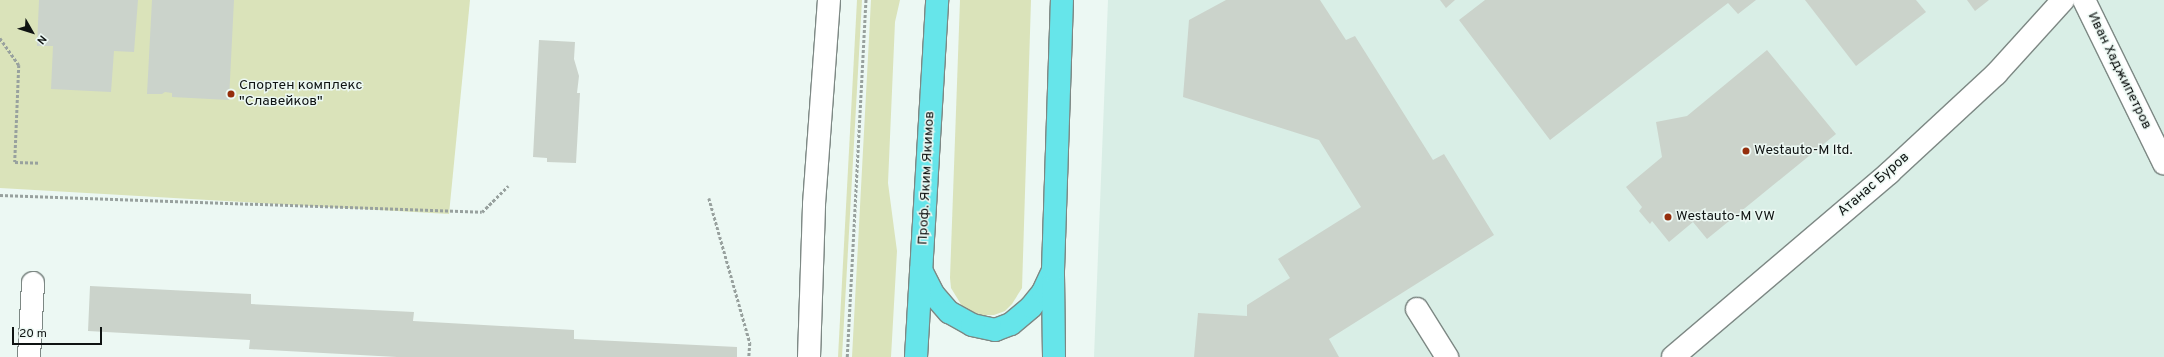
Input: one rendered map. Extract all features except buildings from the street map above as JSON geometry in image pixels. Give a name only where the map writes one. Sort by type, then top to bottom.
[{"type":"highway","name":"Проф. Яким Якимов","points":[[916,357],[937,0]]},
{"type":"highway","points":[[1054,357],[1053,270],[1062,0]]},
{"type":"highway","points":[[921,270],[934,295],[949,312],[972,325],[995,330],[1010,324],[1031,307],[1043,292],[1053,270]]},
{"type":"street","points":[[809,357],[814,204],[829,0]]},
{"type":"street","name":"Атанас Буров","points":[[1673,357],[1890,173],[1996,74],[2063,0]]},
{"type":"street","name":"Иван Хаджипетров","points":[[2084,0],[2164,163]]},
{"type":"street","points":[[29,357],[33,283]]},
{"type":"street","points":[[1418,309],[1447,357]]},
{"type":"path","points":[[847,357],[866,0]]},
{"type":"path","points":[[0,38],[19,65],[15,162],[40,163]]},
{"type":"path","points":[[0,195],[482,212],[508,186]]},
{"type":"path","points":[[709,198],[750,343],[749,357]]},
{"type":"shaded area","points":[[1108,0],[2164,0],[2164,357],[1094,357]]},
{"type":"green space","name":"Спортен комплекс \"Славейков\"","points":[[0,0],[470,0],[449,214],[0,188]]},
{"type":"green space","points":[[857,0],[862,0],[842,357],[838,357]]},
{"type":"green space","points":[[871,0],[900,0],[895,22],[888,183],[897,251],[891,357],[852,357]]},
{"type":"green space","points":[[960,0],[1031,0],[1022,288],[1012,304],[1005,311],[994,315],[982,315],[970,312],[962,306],[951,288],[950,278]]},
{"type":"place","name":"Спортен комплекс \"Славейков\"","points":[[231,94]]},
{"type":"place","name":"Westauto-M ltd.","points":[[1746,151]]},
{"type":"place","name":"Westauto-M VW","points":[[1668,217]]}]
